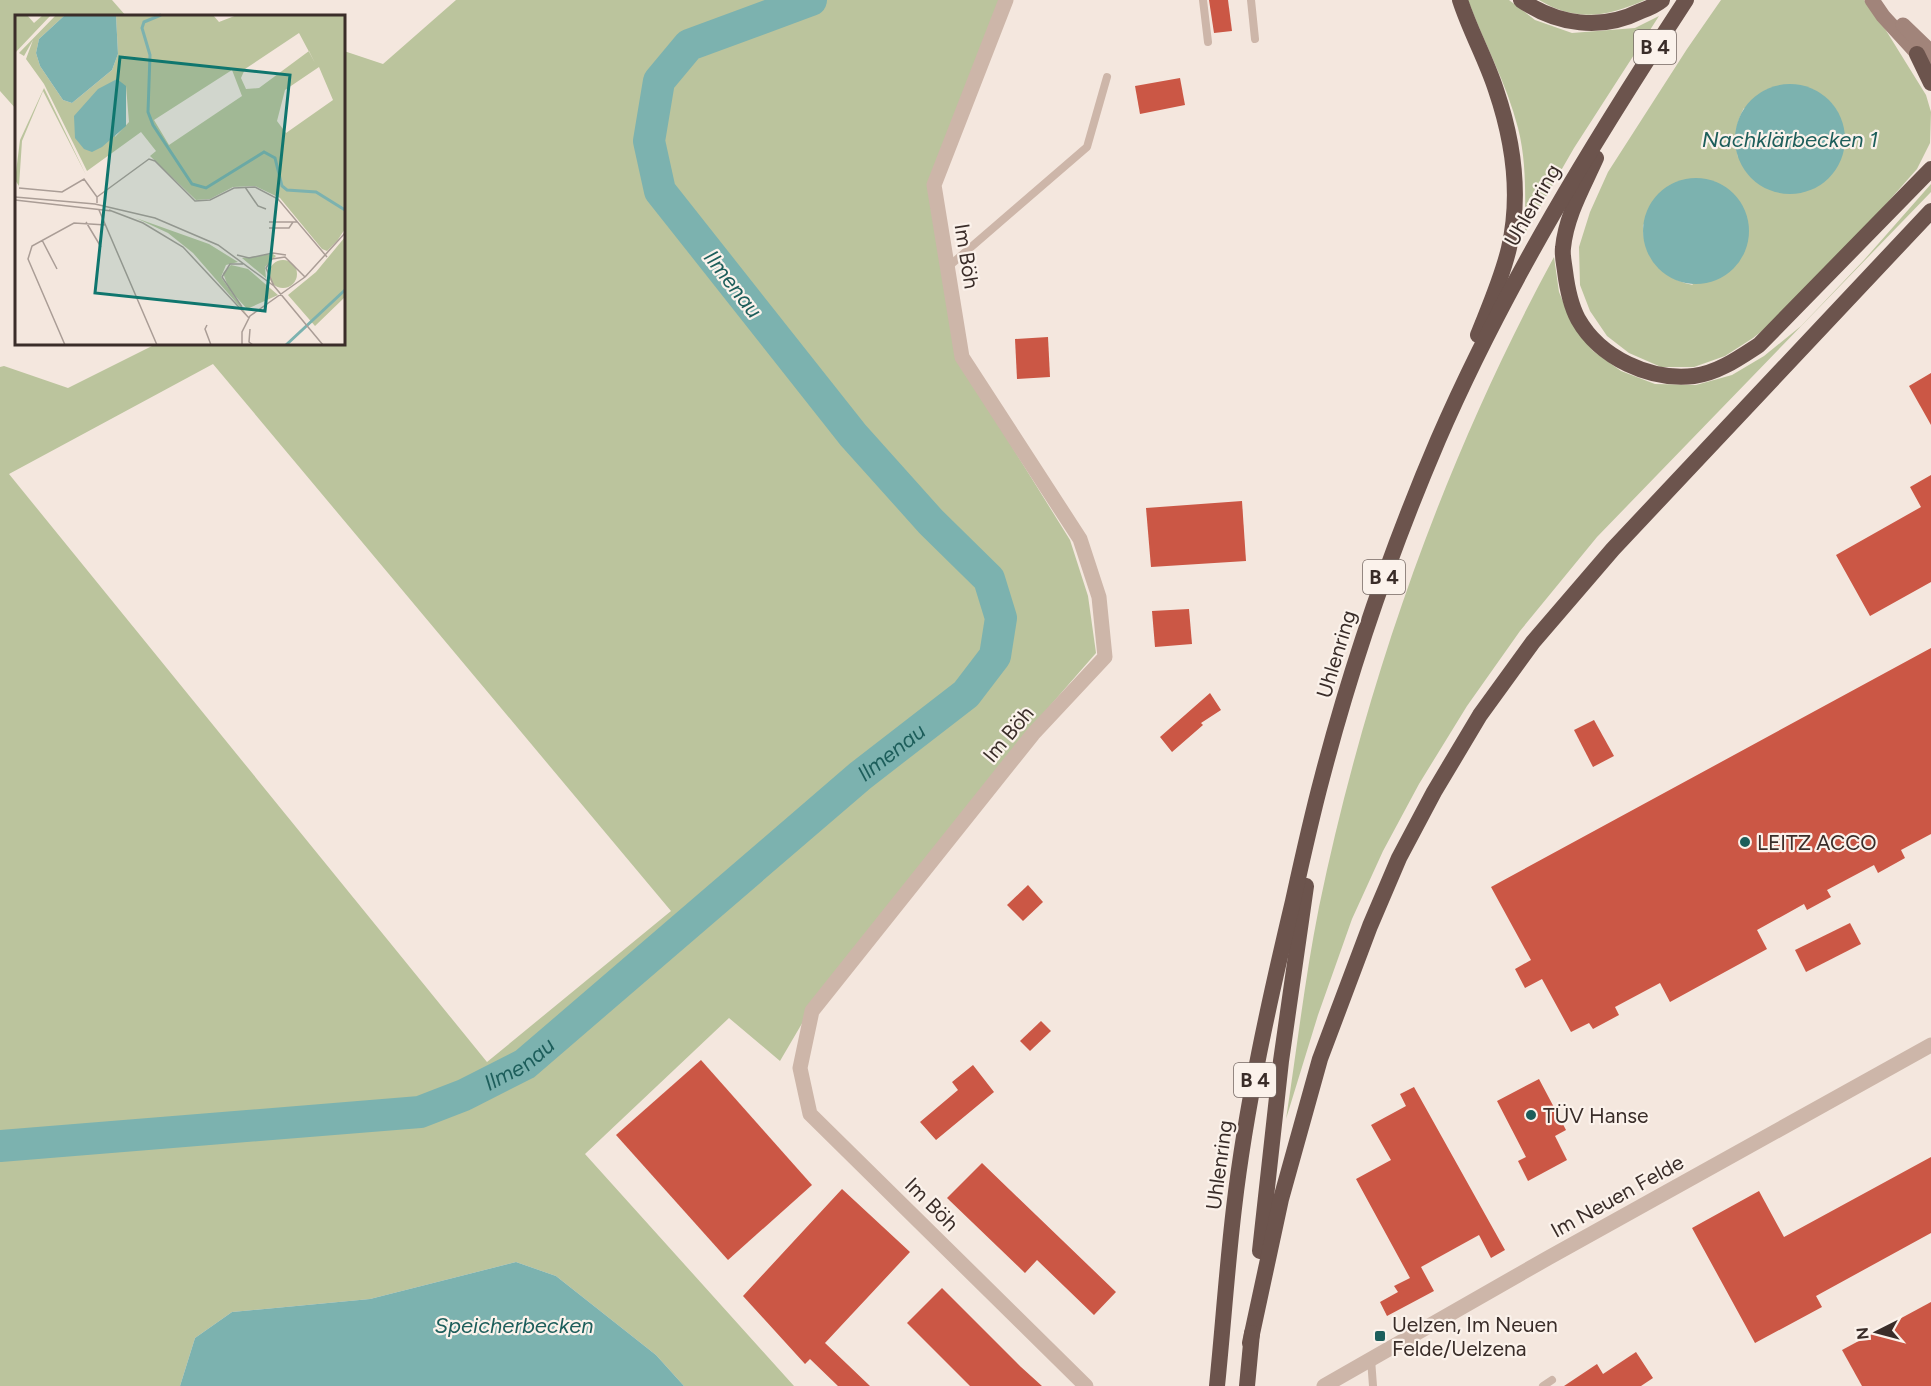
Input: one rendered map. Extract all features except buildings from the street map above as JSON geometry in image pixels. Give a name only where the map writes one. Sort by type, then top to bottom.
[{"type":"highway","points":[[1460,0],[1496,89],[1508,131],[1515,175],[1515,211],[1509,249],[1465,372],[1464,381]]},
{"type":"highway","points":[[1521,0],[1548,16],[1585,24],[1623,20],[1662,0]]},
{"type":"highway","name":"Uhlenring","points":[[1217,1386],[1234,1206],[1253,1088],[1277,970],[1322,778],[1390,558],[1464,381],[1522,270],[1571,181],[1624,94],[1686,0]]},
{"type":"highway","points":[[1924,53],[1931,83]]},
{"type":"highway","points":[[1624,94],[1572,212],[1562,249],[1567,289],[1578,319],[1598,344],[1624,363],[1659,376],[1695,376],[1728,365],[1759,345],[1926,174],[1931,160]]},
{"type":"highway","points":[[1250,1343],[1281,1199],[1320,1059],[1370,926],[1399,858],[1434,792],[1480,715],[1533,642],[1613,549],[1931,211]]},
{"type":"highway","name":"B 4","points":[[1247,1386],[1281,1061],[1322,778]]},
{"type":"main road","points":[[1872,0],[1883,16],[1924,53]]},
{"type":"main road","points":[[1878,0],[1924,53],[1931,69]]},
{"type":"street","name":"Im Böh","points":[[1006,0],[934,185],[962,357],[1080,539],[1099,597],[1105,657],[1033,735],[812,1011],[800,1068],[810,1114],[1086,1386]]},
{"type":"street","name":"Im Neuen Felde","points":[[1324,1386],[1548,1258],[1931,1045]]},
{"type":"lane","points":[[1203,0],[1208,42]]},
{"type":"lane","points":[[1251,0],[1256,39]]},
{"type":"lane","points":[[948,267],[1087,147],[1107,76]]},
{"type":"lane","points":[[1371,1359],[1373,1386]]},
{"type":"lane","points":[[1543,1386],[1552,1380]]},
{"type":"green space","points":[[0,0],[112,0],[125,15],[15,15],[15,108],[0,91]]},
{"type":"green space","points":[[456,0],[999,0],[928,188],[958,360],[1070,540],[1088,596],[1096,653],[1028,731],[821,991],[780,1061],[729,1018],[585,1154],[794,1386],[684,1386],[656,1355],[556,1276],[516,1262],[370,1299],[232,1312],[195,1338],[180,1386],[0,1386],[0,367],[4,366],[68,388],[154,345],[345,345],[345,51],[383,64]],"holes":[[[213,364],[671,911],[487,1062],[9,474]]]},
{"type":"green space","points":[[1468,0],[1509,0],[1535,20],[1572,33],[1635,28],[1659,16],[1574,148],[1525,233],[1524,167],[1518,128],[1502,80]]},
{"type":"green space","points":[[1539,0],[1645,0],[1618,10],[1592,15],[1566,12]]},
{"type":"green space","points":[[1721,0],[1864,0],[1882,24],[1926,95],[1931,112],[1930,143],[1917,169],[1848,247],[1786,312],[1725,356],[1694,367],[1661,367],[1629,353],[1607,336],[1590,311],[1580,285],[1579,247],[1590,212],[1608,172]],"holes":[[[1832,104],[1843,127],[1843,152],[1738,157],[1736,132],[1744,108]],[[1643,224],[1693,285],[1663,272],[1656,264],[1646,246]]]},
{"type":"green space","points":[[1931,184],[1931,192],[1597,537],[1520,631],[1467,706],[1419,784],[1383,851],[1352,919],[1318,1015],[1286,1119],[1319,907],[1360,739],[1385,656],[1413,573],[1477,412],[1554,257],[1559,292],[1572,323],[1593,351],[1621,371],[1655,384],[1696,385],[1732,375],[1764,356],[1801,326],[1864,260]]},
{"type":"water","name":"Nachklärbecken 1","points":[[1790,84],[1811,88],[1829,100],[1841,118],[1845,139],[1841,160],[1829,178],[1811,190],[1790,194],[1769,190],[1751,178],[1739,160],[1735,139],[1739,118],[1751,100],[1769,88]]},
{"type":"water","points":[[1696,178],[1716,182],[1734,193],[1745,211],[1749,231],[1745,251],[1734,269],[1716,280],[1696,284],[1676,280],[1658,269],[1647,251],[1643,231],[1647,211],[1658,193],[1676,182]]},
{"type":"water","name":"Speicherbecken","points":[[516,1262],[556,1276],[656,1355],[684,1386],[180,1386],[195,1338],[232,1312],[370,1299]]},
{"type":"waterway","name":"Ilmenau","points":[[0,1146],[420,1112],[464,1095],[525,1064],[860,776],[966,694],[995,656],[1001,618],[989,579],[931,522],[853,435],[660,191],[649,141],[659,81],[689,45],[811,0]]},
{"type":"place","name":"LEITZ ACCO","points":[[1745,842]]},
{"type":"place","name":"TÜV Hanse","points":[[1531,1115]]},
{"type":"place","name":"Uelzen, Im Neuen Felde/Uelzena","points":[[1380,1336]]}]
